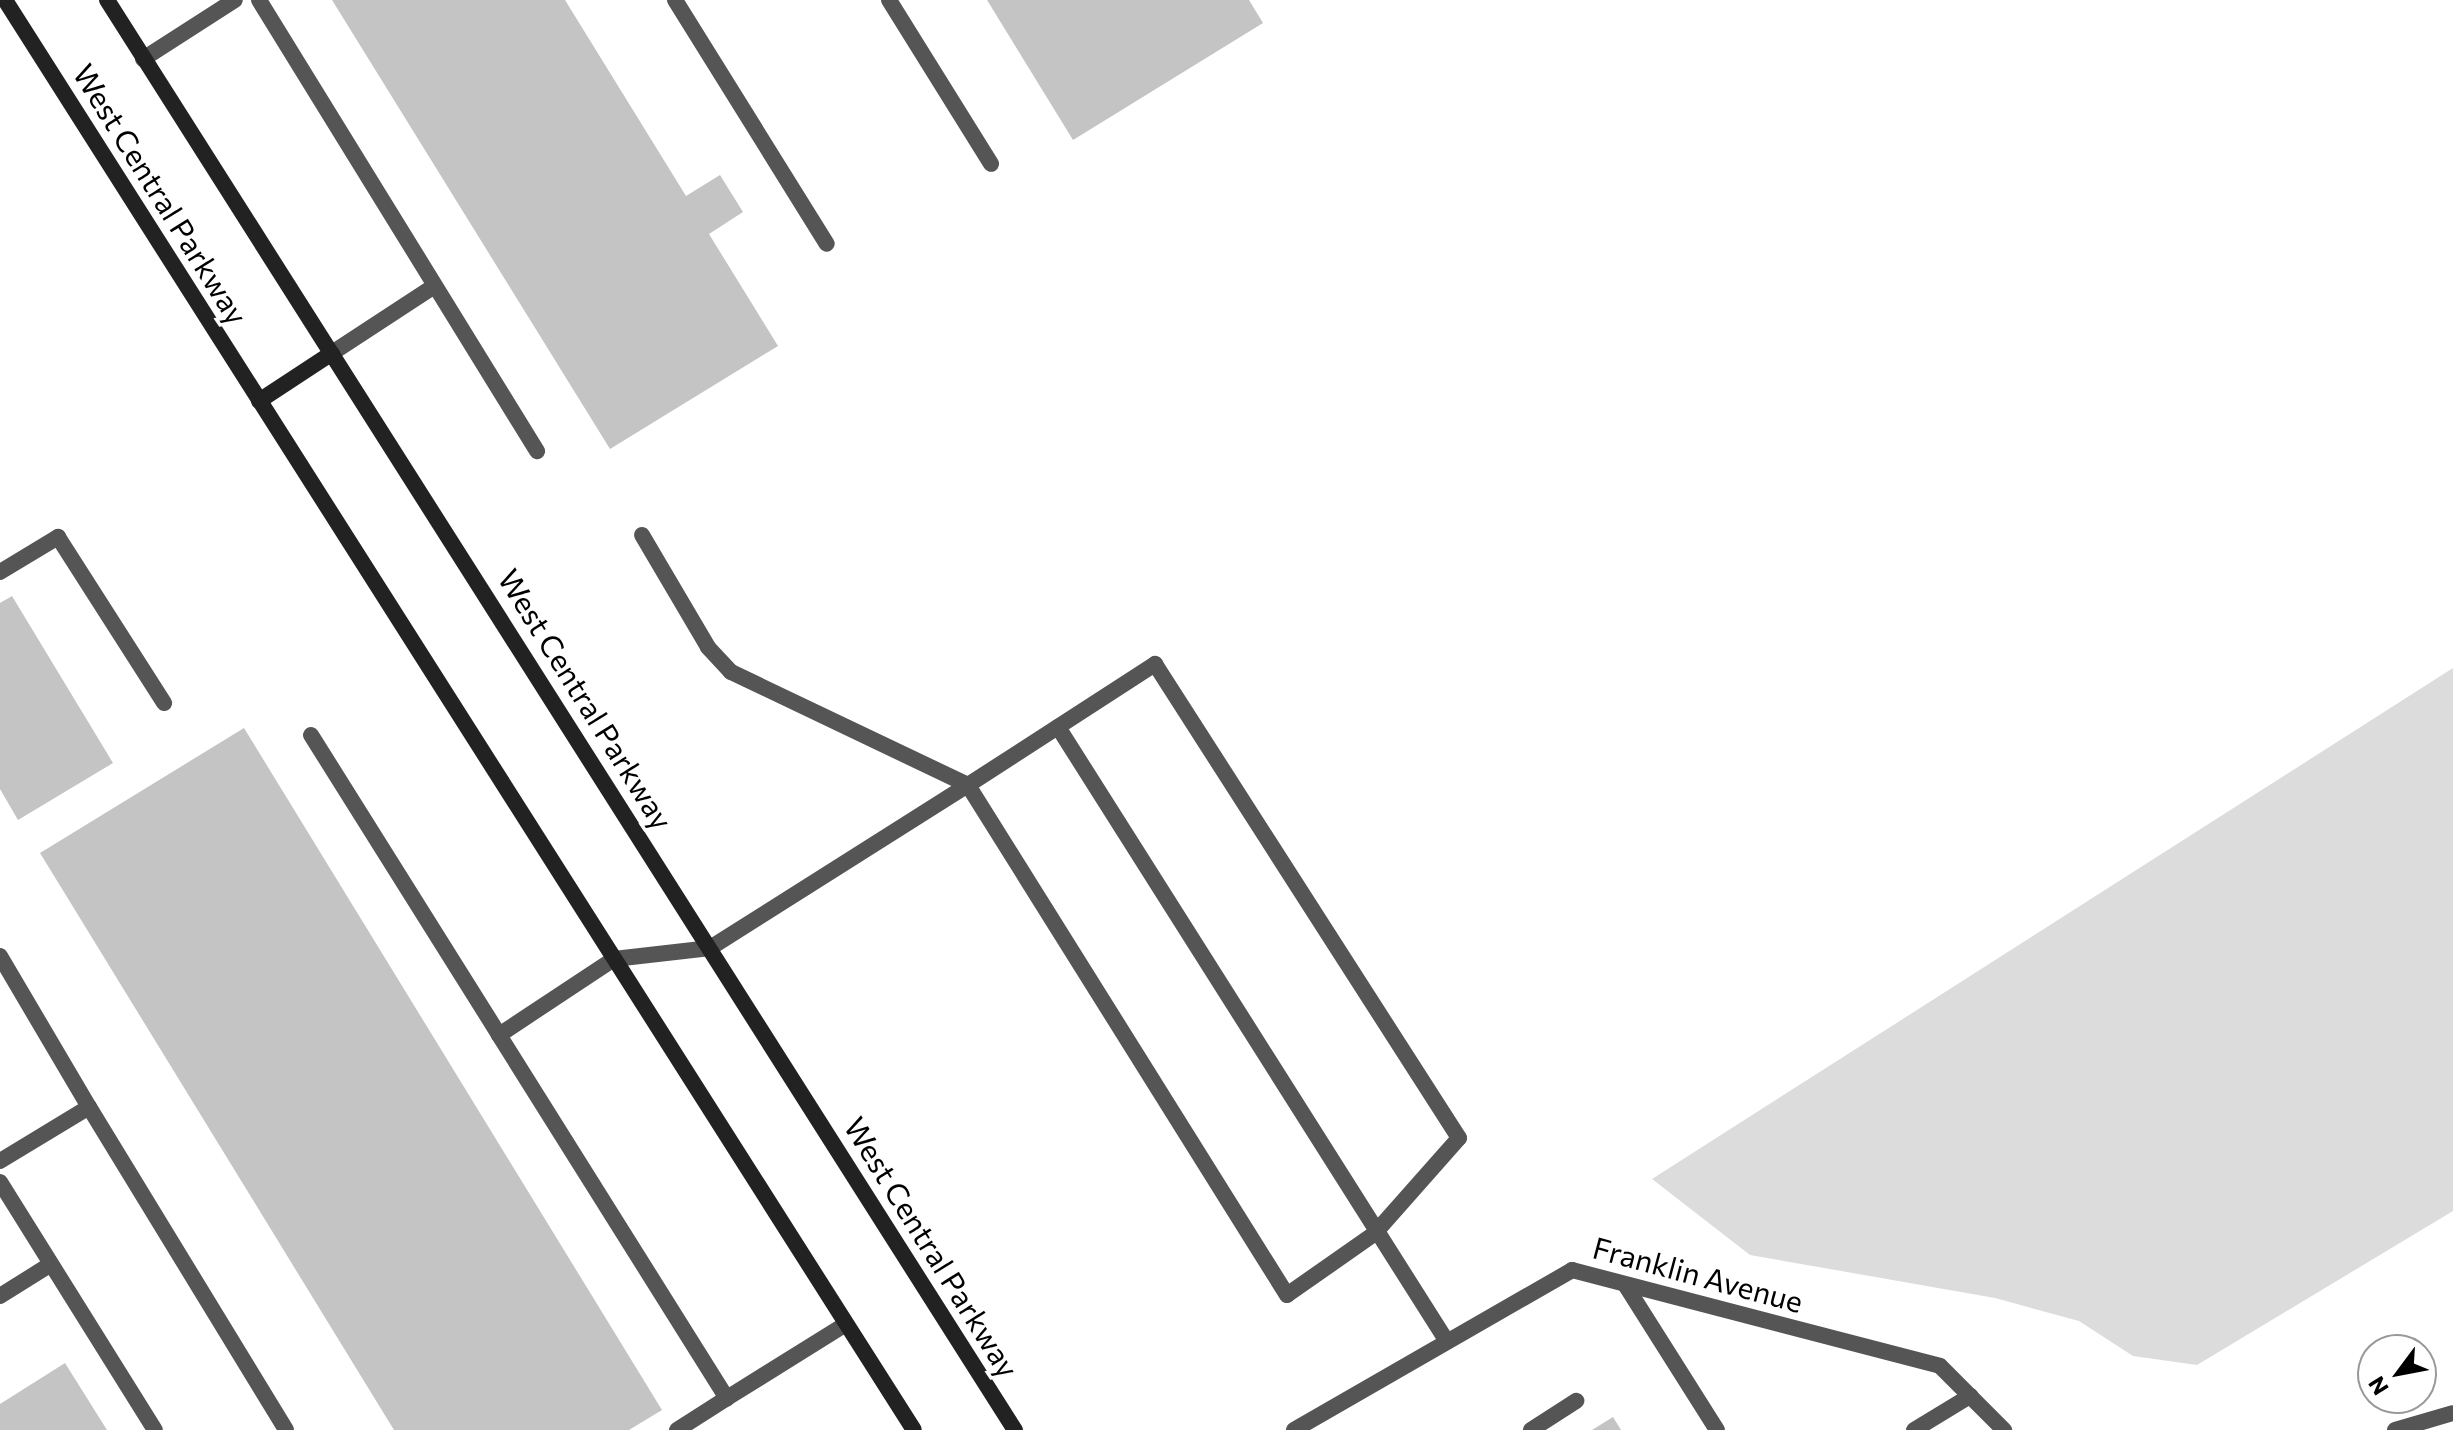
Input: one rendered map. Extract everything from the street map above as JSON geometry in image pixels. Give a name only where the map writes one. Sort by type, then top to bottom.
[{"type":"main road","name":"West Central Parkway","points":[[5,0],[914,1430]]},
{"type":"main road","name":"West Central Parkway","points":[[107,0],[1015,1430]]},
{"type":"main road","points":[[259,401],[332,353]]},
{"type":"street","points":[[143,59],[235,0]]},
{"type":"street","points":[[259,0],[433,287],[537,451]]},
{"type":"street","points":[[675,0],[827,244]]},
{"type":"street","points":[[889,0],[991,164]]},
{"type":"street","points":[[332,353],[433,287]]},
{"type":"street","points":[[499,1035],[614,959],[710,948],[968,785],[1155,664],[1459,1138],[1374,1234],[1287,1295],[968,785],[731,672],[708,647],[642,535]]},
{"type":"street","points":[[0,572],[58,537],[164,703]]},
{"type":"street","points":[[1058,727],[1374,1234],[1444,1337]]},
{"type":"street","points":[[311,735],[727,1398]]},
{"type":"street","points":[[0,956],[286,1430]]},
{"type":"street","points":[[0,1161],[89,1107]]},
{"type":"street","points":[[0,1182],[155,1430]]},
{"type":"street","points":[[0,1296],[51,1264]]},
{"type":"street","name":"Franklin Avenue","points":[[1294,1430],[1444,1337],[1572,1270],[1940,1366],[2004,1430]]},
{"type":"street","points":[[1626,1286],[1717,1430]]},
{"type":"street","points":[[677,1430],[846,1324]]},
{"type":"street","points":[[1914,1430],[1970,1396]]},
{"type":"street","points":[[1531,1430],[1576,1401]]},
{"type":"street","points":[[2395,1430],[2453,1413]]},
{"type":"shaded area","points":[[2453,668],[2453,1211],[2197,1365],[2133,1356],[2079,1321],[1995,1298],[1750,1255],[1652,1179]]},
{"type":"building","points":[[332,0],[565,0],[686,196],[720,175],[743,212],[709,234],[778,346],[610,449]]},
{"type":"building","points":[[987,0],[1249,0],[1263,23],[1073,140]]},
{"type":"building","points":[[12,596],[113,763],[18,820],[0,789],[0,603]]},
{"type":"building","points":[[244,728],[662,1410],[629,1430],[394,1430],[40,853]]},
{"type":"building","points":[[65,1363],[107,1430],[0,1430],[0,1404]]},
{"type":"building","points":[[1613,1417],[1621,1430],[1592,1430]]}]
